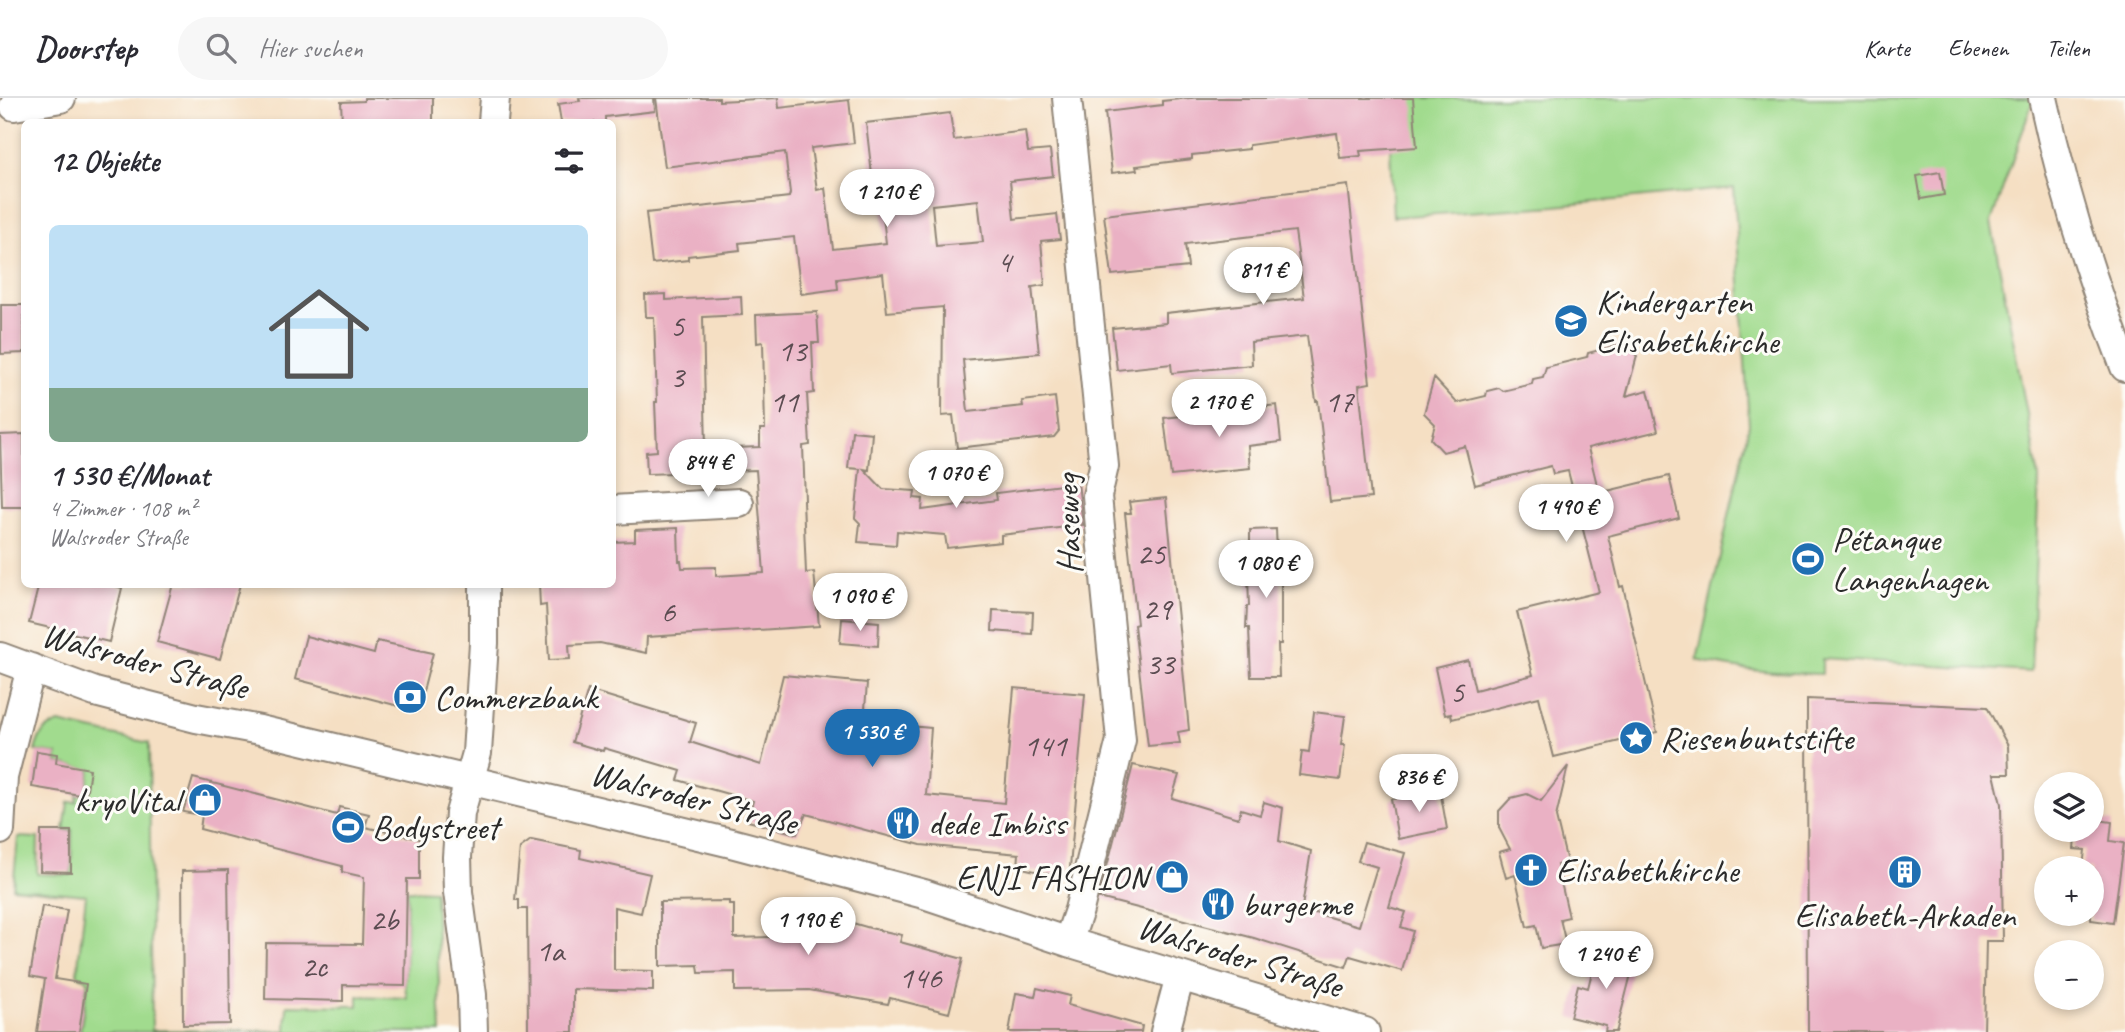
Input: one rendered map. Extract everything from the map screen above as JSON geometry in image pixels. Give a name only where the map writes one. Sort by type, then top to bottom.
[{"type":"street","points":[[14,106],[61,98]]},
{"type":"street","points":[[493,119],[495,98]]},
{"type":"street","name":"Haseweg","points":[[1067,98],[1104,466],[1097,496],[1121,740],[1079,910],[1068,942]]},
{"type":"street","points":[[2043,98],[2057,164],[2076,227],[2095,288],[2125,367]]},
{"type":"street","points":[[616,510],[739,502]]},
{"type":"street","points":[[473,1032],[472,995],[458,892],[457,857],[460,813],[477,753],[485,643],[484,588]]},
{"type":"street","name":"Walsroder Straße","points":[[0,657],[95,692],[731,843],[924,894],[1068,942],[1365,1032]]},
{"type":"street","points":[[0,830],[3,777],[31,668]]},
{"type":"street","points":[[1164,1032],[1180,976]]},
{"type":"green space","points":[[1388,98],[2034,98],[1991,222],[2039,478],[2031,672],[1822,659],[1822,674],[1806,674],[1743,669],[1697,660],[1749,425],[1734,188],[1555,206],[1393,217]]},
{"type":"green space","points":[[59,723],[149,743],[152,1030],[286,1031],[287,1005],[358,1006],[358,996],[407,998],[407,890],[435,891],[441,1032],[80,1032],[88,981],[77,974],[86,895],[13,888],[18,837],[38,838],[37,874],[71,875],[72,830],[64,830],[68,802],[76,802],[77,795],[86,796],[90,770],[56,763],[57,754],[35,751],[43,733]]},
{"type":"building","points":[[364,98],[433,98],[433,119],[342,119],[341,102],[364,101]]},
{"type":"building","points":[[579,98],[654,98],[655,111],[605,119],[560,119],[558,104],[580,101]]},
{"type":"building","points":[[656,98],[719,98],[719,101],[778,98],[779,108],[849,100],[854,143],[811,148],[817,190],[825,188],[833,249],[886,243],[881,200],[875,201],[866,123],[950,113],[954,140],[1025,131],[1028,152],[1050,150],[1053,176],[1010,181],[1014,219],[1057,214],[1060,239],[1041,241],[1045,285],[1032,287],[1039,353],[963,360],[968,412],[1023,406],[1022,401],[1055,397],[1059,431],[1054,437],[957,448],[953,415],[942,416],[943,307],[887,312],[883,273],[837,279],[838,289],[801,294],[794,237],[739,243],[740,250],[688,256],[688,260],[652,264],[646,213],[789,197],[790,193],[785,152],[665,167]],"holes":[[[978,200],[983,242],[936,246],[932,205]]]},
{"type":"building","points":[[1190,98],[1413,98],[1417,147],[1360,151],[1361,156],[1340,158],[1337,133],[1249,145],[1249,149],[1192,155],[1192,159],[1136,166],[1137,170],[1112,173],[1105,112],[1162,105],[1162,101]]},
{"type":"building","points":[[1940,172],[1944,195],[1921,199],[1917,176]]},
{"type":"building","points":[[1348,185],[1370,383],[1359,385],[1371,498],[1330,502],[1307,336],[1251,342],[1252,365],[1172,373],[1171,364],[1117,370],[1112,328],[1166,323],[1166,313],[1304,298],[1295,231],[1185,244],[1188,267],[1112,275],[1104,215]]},
{"type":"building","points":[[666,294],[666,300],[741,296],[742,315],[703,317],[706,449],[760,447],[760,429],[765,429],[763,342],[757,343],[756,315],[817,312],[819,343],[812,343],[814,393],[807,394],[810,445],[803,446],[803,500],[806,573],[814,572],[819,626],[647,637],[646,653],[600,643],[569,645],[570,659],[549,660],[546,605],[540,606],[539,588],[616,588],[616,542],[635,541],[635,530],[678,528],[679,561],[682,568],[716,567],[716,576],[764,573],[756,470],[647,474],[646,452],[657,451],[657,402],[654,317],[646,317],[645,295]]},
{"type":"building","points":[[1,305],[21,305],[21,353],[1,354]]},
{"type":"building","points":[[1625,343],[1637,356],[1626,396],[1648,390],[1658,431],[1588,448],[1599,493],[1669,476],[1679,518],[1608,536],[1620,587],[1623,586],[1657,732],[1554,757],[1539,697],[1452,719],[1451,714],[1445,715],[1435,668],[1468,660],[1475,690],[1533,675],[1517,612],[1599,592],[1568,471],[1553,474],[1551,466],[1475,485],[1465,446],[1443,452],[1431,439],[1435,424],[1424,413],[1434,378],[1457,403],[1486,396],[1487,391],[1499,388],[1503,391],[1532,384],[1533,379],[1543,377],[1546,367],[1587,357],[1588,353]]},
{"type":"building","points":[[1277,405],[1281,442],[1248,446],[1250,468],[1171,476],[1164,418]]},
{"type":"building","points":[[852,431],[872,433],[869,470],[864,469],[883,489],[915,491],[914,498],[923,499],[922,510],[997,500],[996,493],[1078,483],[1083,525],[1001,535],[1001,542],[947,548],[945,535],[897,531],[896,545],[858,542],[860,523],[855,518],[860,469],[848,468]]},
{"type":"building","points":[[21,434],[21,507],[2,507],[0,435]]},
{"type":"building","points":[[1166,498],[1189,730],[1178,732],[1180,743],[1148,746],[1125,513],[1131,513],[1129,502]]},
{"type":"building","points":[[1276,529],[1277,554],[1297,553],[1298,578],[1281,579],[1279,677],[1251,677],[1249,628],[1246,628],[1249,606],[1247,545],[1250,545],[1250,530]]},
{"type":"building","points":[[38,588],[122,588],[109,642],[29,623]]},
{"type":"building","points":[[172,588],[239,588],[220,659],[157,642]]},
{"type":"building","points":[[993,610],[1033,612],[1032,634],[992,631]]},
{"type":"building","points":[[842,619],[879,622],[878,646],[840,643]]},
{"type":"building","points":[[306,636],[374,654],[377,641],[433,653],[418,711],[295,679]]},
{"type":"building","points":[[783,675],[867,683],[864,722],[931,728],[926,795],[1004,803],[1014,688],[1085,694],[1069,879],[1018,867],[1019,854],[921,845],[806,814],[797,834],[748,821],[753,801],[678,780],[681,771],[604,748],[603,751],[572,742],[588,690],[696,723],[690,742],[761,765]]},
{"type":"building","name":"Elisabeth-Arkaden","points":[[1807,699],[1987,707],[2008,746],[2009,774],[1994,774],[2001,804],[2003,941],[1986,941],[1984,1032],[1808,1032]]},
{"type":"building","points":[[1314,712],[1345,716],[1341,745],[1345,745],[1340,780],[1299,775],[1302,751],[1309,752]]},
{"type":"building","points":[[37,751],[57,754],[56,763],[90,769],[86,796],[32,787]]},
{"type":"building","points":[[1133,765],[1179,775],[1172,798],[1238,818],[1241,809],[1260,815],[1264,802],[1283,808],[1279,841],[1311,851],[1302,907],[1316,910],[1315,913],[1359,926],[1377,867],[1358,861],[1364,842],[1405,853],[1389,907],[1406,912],[1401,927],[1413,931],[1402,971],[1350,956],[1346,967],[1254,938],[1099,898]]},
{"type":"building","name":"Elisabethkirche","points":[[1568,766],[1556,817],[1567,862],[1557,865],[1569,917],[1560,919],[1566,944],[1541,948],[1536,925],[1527,927],[1515,875],[1506,878],[1499,852],[1510,849],[1499,828],[1499,811],[1511,798],[1527,794],[1541,801]]},
{"type":"building","points":[[193,778],[337,815],[339,807],[369,814],[365,827],[419,839],[419,879],[407,879],[405,986],[343,985],[343,1001],[265,999],[266,943],[362,944],[364,877],[342,872],[342,866],[200,829],[202,815],[183,812]]},
{"type":"building","points":[[1440,790],[1447,829],[1398,839],[1391,799]]},
{"type":"building","points":[[2104,821],[2112,822],[2110,841],[2124,843],[2113,923],[2104,922],[2104,856],[2084,856],[2085,850],[2074,849],[2075,842],[2104,842]]},
{"type":"building","points":[[41,831],[71,831],[71,872],[40,871]]},
{"type":"building","points":[[531,840],[581,850],[580,858],[650,874],[641,913],[614,907],[614,970],[653,971],[653,991],[573,989],[573,1032],[528,1032],[527,909],[519,909],[519,900],[515,900],[520,848]]},
{"type":"building","points":[[228,870],[230,1024],[183,1025],[182,871]]},
{"type":"building","points":[[729,901],[729,905],[734,905],[734,938],[802,936],[800,908],[902,935],[900,942],[963,959],[949,1013],[890,998],[888,1004],[809,990],[735,991],[735,972],[699,973],[698,965],[660,966],[660,902]]},
{"type":"building","points":[[42,906],[67,910],[55,979],[86,984],[79,1032],[37,1032],[45,979],[30,976]]},
{"type":"building","points":[[1612,941],[1633,943],[1630,978],[1617,1029],[1616,1032],[1605,1032],[1606,1026],[1570,1017],[1578,985],[1588,988],[1592,972],[1609,976]]},
{"type":"building","points":[[1037,988],[1070,996],[1068,1005],[1142,1026],[1141,1032],[1009,1032],[1016,993],[1035,996]]},
{"type":"place","name":"Kindergarten Elisabethkirche","points":[[1571,321]]},
{"type":"place","name":"Pétanque Langenhagen","points":[[1808,559]]},
{"type":"place","name":"Commerzbank","points":[[410,697]]},
{"type":"place","name":"Riesenbuntstifte","points":[[1636,738]]},
{"type":"place","name":"kryoVital","points":[[205,800]]},
{"type":"place","name":"dede Imbiss","points":[[903,823]]},
{"type":"place","name":"Bodystreet","points":[[348,827]]},
{"type":"place","name":"Elisabethkirche","points":[[1531,870]]},
{"type":"place","name":"Elisabeth-Arkaden","points":[[1905,872]]},
{"type":"place","name":"ENJI FASHION","points":[[1172,877]]},
{"type":"place","name":"burgerme","points":[[1218,904]]}]
